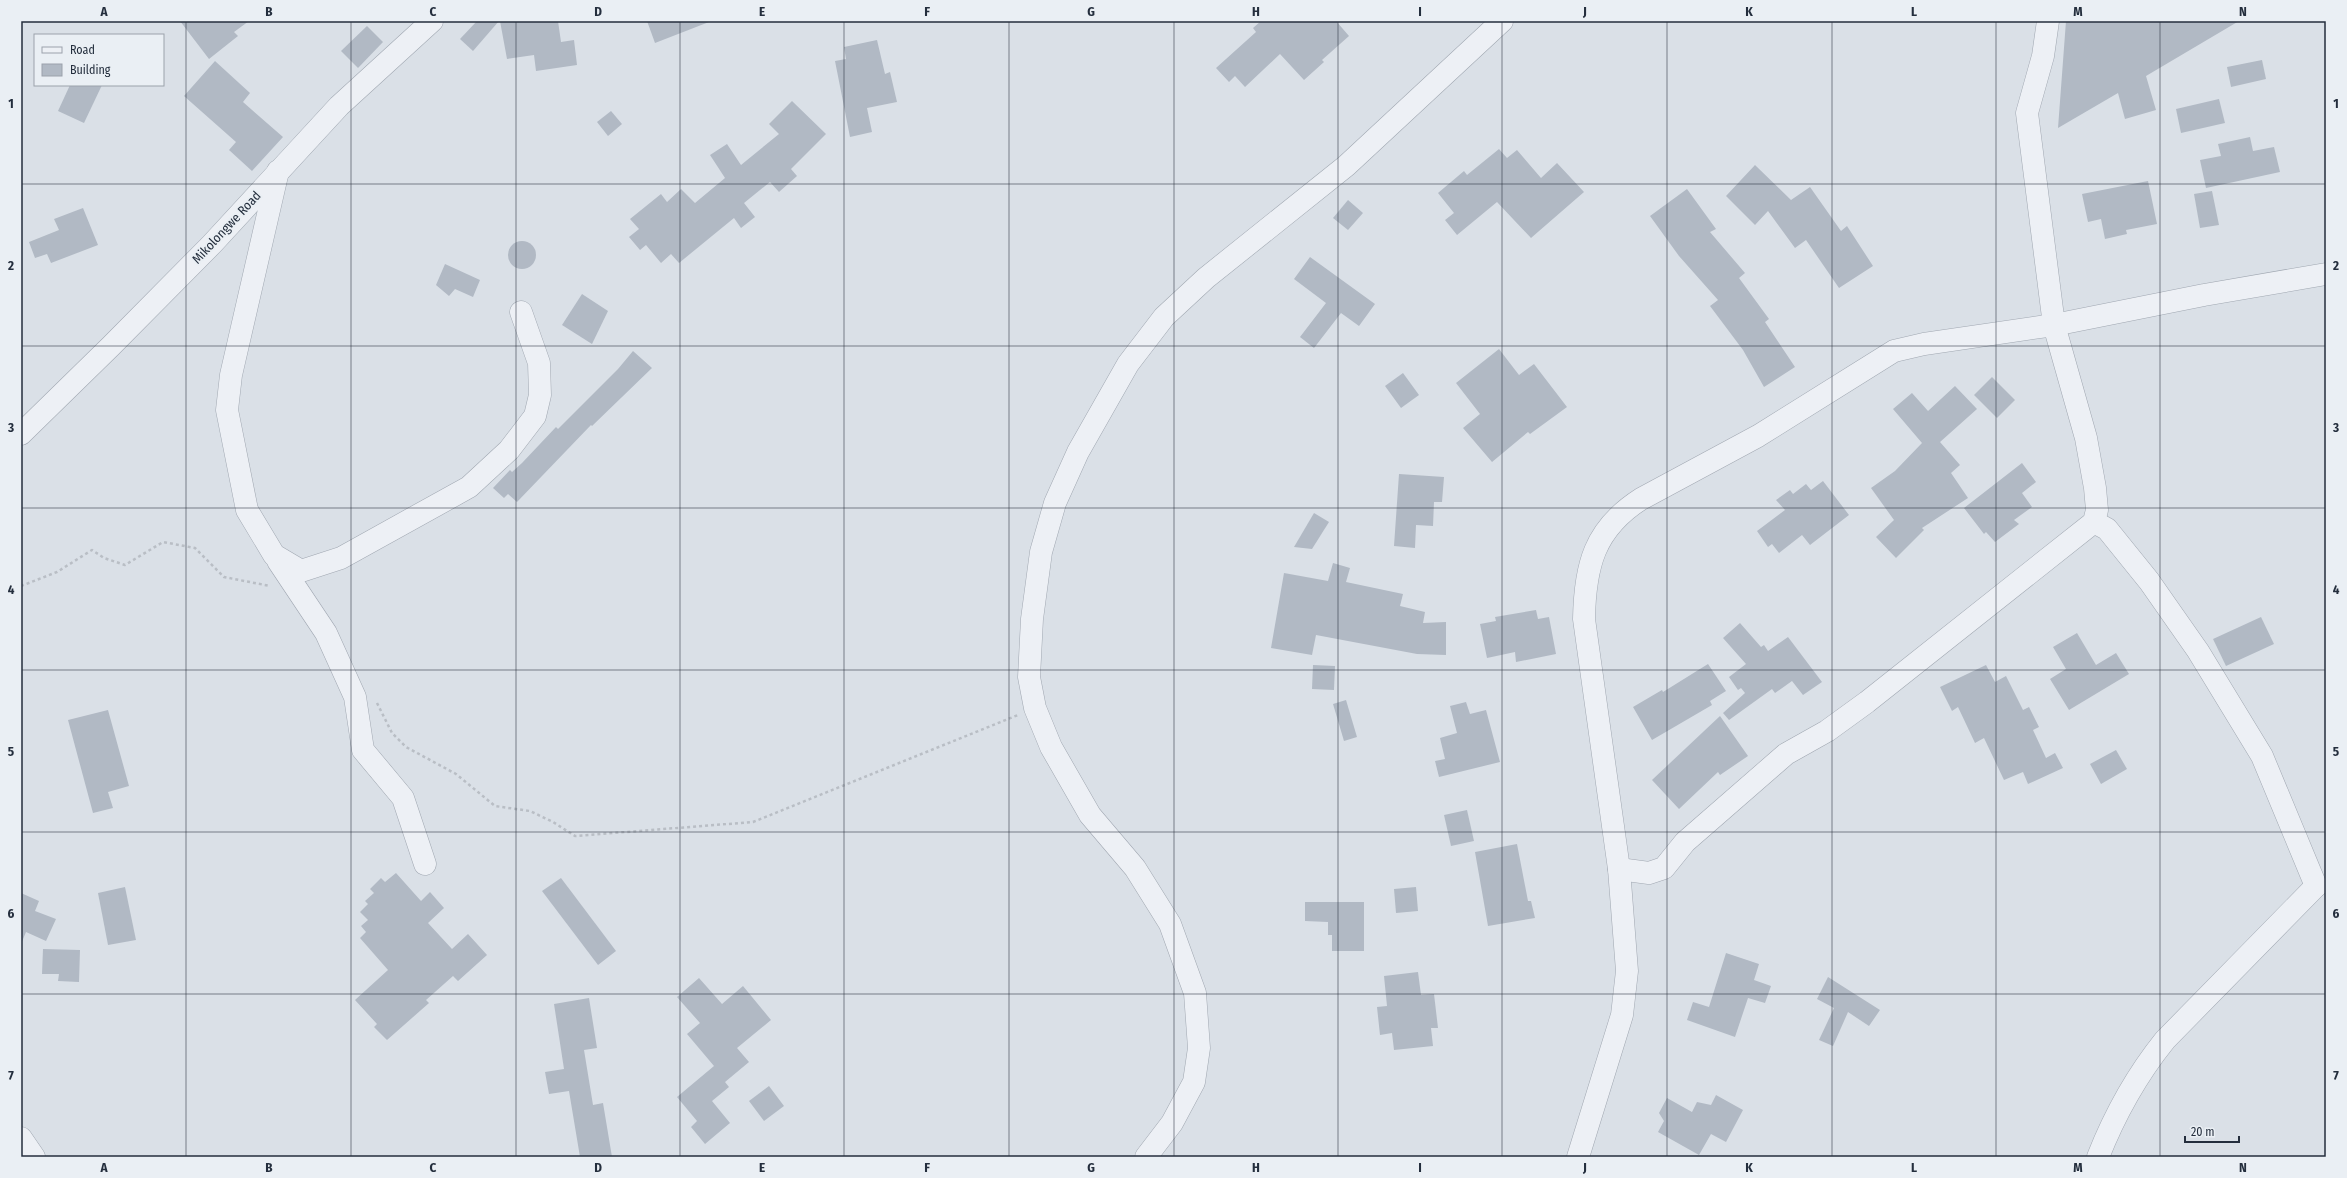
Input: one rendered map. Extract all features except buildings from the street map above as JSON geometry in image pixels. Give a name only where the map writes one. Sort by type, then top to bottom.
[{"type":"street","name":"Mikolongwe Road","points":[[21,434],[112,346],[212,244],[339,106],[432,21]]},
{"type":"street","points":[[1146,1157],[1172,1123],[1194,1082],[1199,1048],[1195,993],[1170,924],[1135,868],[1090,815],[1051,747],[1035,708],[1029,677],[1032,619],[1041,552],[1055,502],[1078,452],[1128,364],[1164,317],[1206,278],[1346,166],[1502,21]]},
{"type":"street","points":[[1619,869],[1649,873],[1657,872],[1664,868],[1685,842],[1786,754],[1827,731],[1867,702],[2094,522],[2097,510],[2096,488],[2086,438],[2054,325],[2027,113],[2043,56],[2048,21]]},
{"type":"street","points":[[278,171],[231,375],[227,410],[247,510],[274,555],[326,633],[355,697],[363,750],[403,798],[425,864]]},
{"type":"street","points":[[1578,1157],[1622,1015],[1625,1001],[1627,971],[1619,869],[1584,619],[1586,578],[1600,537],[1611,523],[1624,510],[1641,499],[1758,436],[1894,352],[1924,344],[2054,325],[2204,295],[2326,274]]},
{"type":"street","points":[[274,555],[301,571],[341,558],[469,487],[509,450],[535,416],[540,395],[539,363],[521,312]]},
{"type":"street","points":[[2094,522],[2107,529],[2149,581],[2198,650],[2262,756],[2321,888],[2165,1040],[2145,1064],[2127,1094],[2109,1129],[2098,1157]]},
{"type":"street","points":[[21,1138],[34,1157]]},
{"type":"path","points":[[21,586],[56,572],[92,550],[104,558],[125,565],[163,542],[195,548],[224,577],[299,592]]},
{"type":"path","points":[[376,700],[392,733],[406,747],[456,774],[494,806],[530,811],[553,822],[575,836],[754,822],[1035,708]]}]
